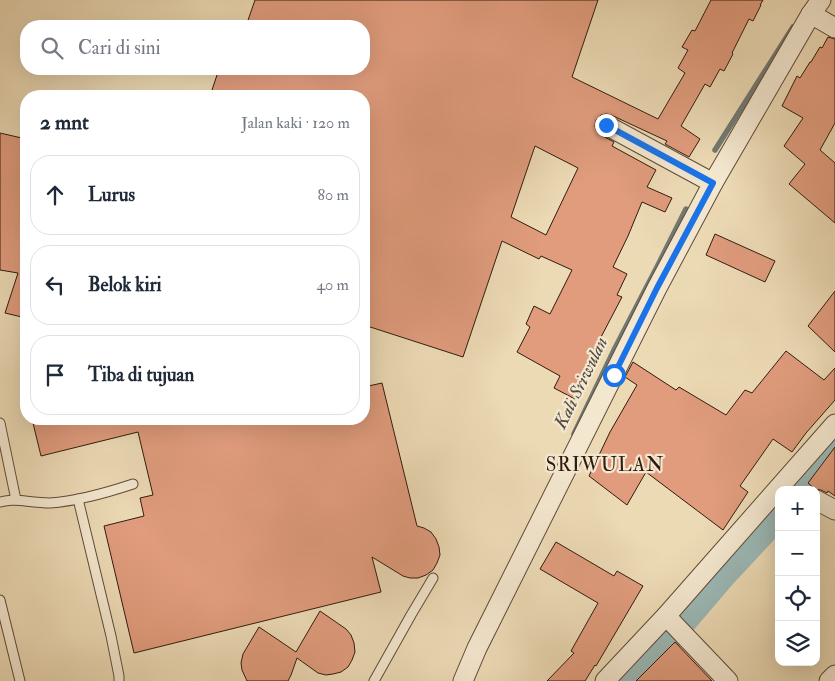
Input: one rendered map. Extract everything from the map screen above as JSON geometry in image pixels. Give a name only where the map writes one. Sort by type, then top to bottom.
[{"type":"street","points":[[463,681],[477,648],[652,296],[713,183],[816,7],[835,28]]},
{"type":"street","points":[[606,125],[713,183]]},
{"type":"street","points":[[790,486],[835,424]]},
{"type":"street","points":[[820,502],[835,510]]},
{"type":"street","points":[[605,681],[672,622],[775,503]]},
{"type":"street","points":[[672,622],[728,681]]},
{"type":"street","points":[[829,681],[835,674]]},
{"type":"lane","points":[[0,424],[16,500]]},
{"type":"lane","points":[[0,502],[16,500],[50,503],[78,499],[133,484]]},
{"type":"lane","points":[[78,499],[111,636],[119,681]]},
{"type":"lane","points":[[374,681],[433,578]]},
{"type":"lane","points":[[0,600],[20,681]]},
{"type":"building","points":[[255,0],[598,0],[572,77],[658,119],[685,73],[678,68],[688,50],[682,47],[692,30],[695,31],[711,0],[763,0],[753,21],[749,19],[724,71],[720,69],[710,87],[705,84],[681,126],[700,139],[689,157],[665,144],[667,141],[611,115],[601,115],[596,120],[596,130],[614,142],[612,146],[656,170],[647,187],[672,198],[665,212],[642,202],[613,267],[627,274],[617,295],[622,297],[600,339],[603,340],[575,399],[554,388],[560,376],[517,352],[530,327],[526,324],[534,306],[550,314],[572,270],[541,256],[539,259],[502,241],[463,357],[370,327],[370,90],[212,90],[217,75],[370,75],[370,20],[248,20]],"holes":[[[535,146],[578,168],[546,235],[511,217]]]},
{"type":"building","points":[[828,37],[835,39],[835,123],[820,150],[835,163],[835,223],[789,184],[805,164],[784,146],[803,118],[782,106],[797,76],[800,78]]},
{"type":"building","points":[[0,133],[20,138],[20,317],[5,313],[18,273],[0,270]]},
{"type":"building","points":[[715,234],[775,261],[765,282],[706,255]]},
{"type":"building","points":[[835,291],[835,352],[808,326]]},
{"type":"building","points":[[786,351],[824,380],[835,368],[835,400],[792,452],[773,439],[740,486],[748,492],[723,530],[646,472],[627,505],[589,476],[610,432],[637,385],[625,377],[633,362],[676,390],[679,387],[726,415],[745,390],[752,393]]},
{"type":"building","points":[[382,383],[417,526],[431,532],[439,547],[440,555],[433,570],[418,578],[410,578],[403,576],[372,557],[381,592],[134,653],[104,526],[144,516],[140,498],[153,495],[138,432],[41,456],[33,425],[370,425],[370,386]]},
{"type":"building","points":[[835,447],[835,496],[828,491],[827,493],[820,490],[820,486],[812,486],[808,483]]},
{"type":"building","points":[[556,542],[614,576],[617,571],[643,586],[596,666],[585,681],[547,681],[574,653],[571,651],[598,603],[540,569]]},
{"type":"building","points":[[320,611],[346,629],[351,635],[355,652],[348,667],[341,672],[326,675],[318,673],[297,658],[288,681],[247,681],[242,670],[243,654],[259,627],[296,652]]},
{"type":"building","points":[[675,642],[712,681],[636,681]]},
{"type":"waterway","name":"Kali Sriwulan","points":[[715,150],[793,27]]},
{"type":"waterway","name":"Kali Sriwulan","points":[[574,434],[615,348],[686,209]]},
{"type":"waterway","points":[[799,486],[835,442]]},
{"type":"waterway","points":[[624,681],[646,659],[722,570],[775,513]]},
{"type":"district","name":"SRIWULAN","points":[[605,465]]},
{"type":"route","points":[[606,125],[713,183],[657,288],[614,375]]}]
